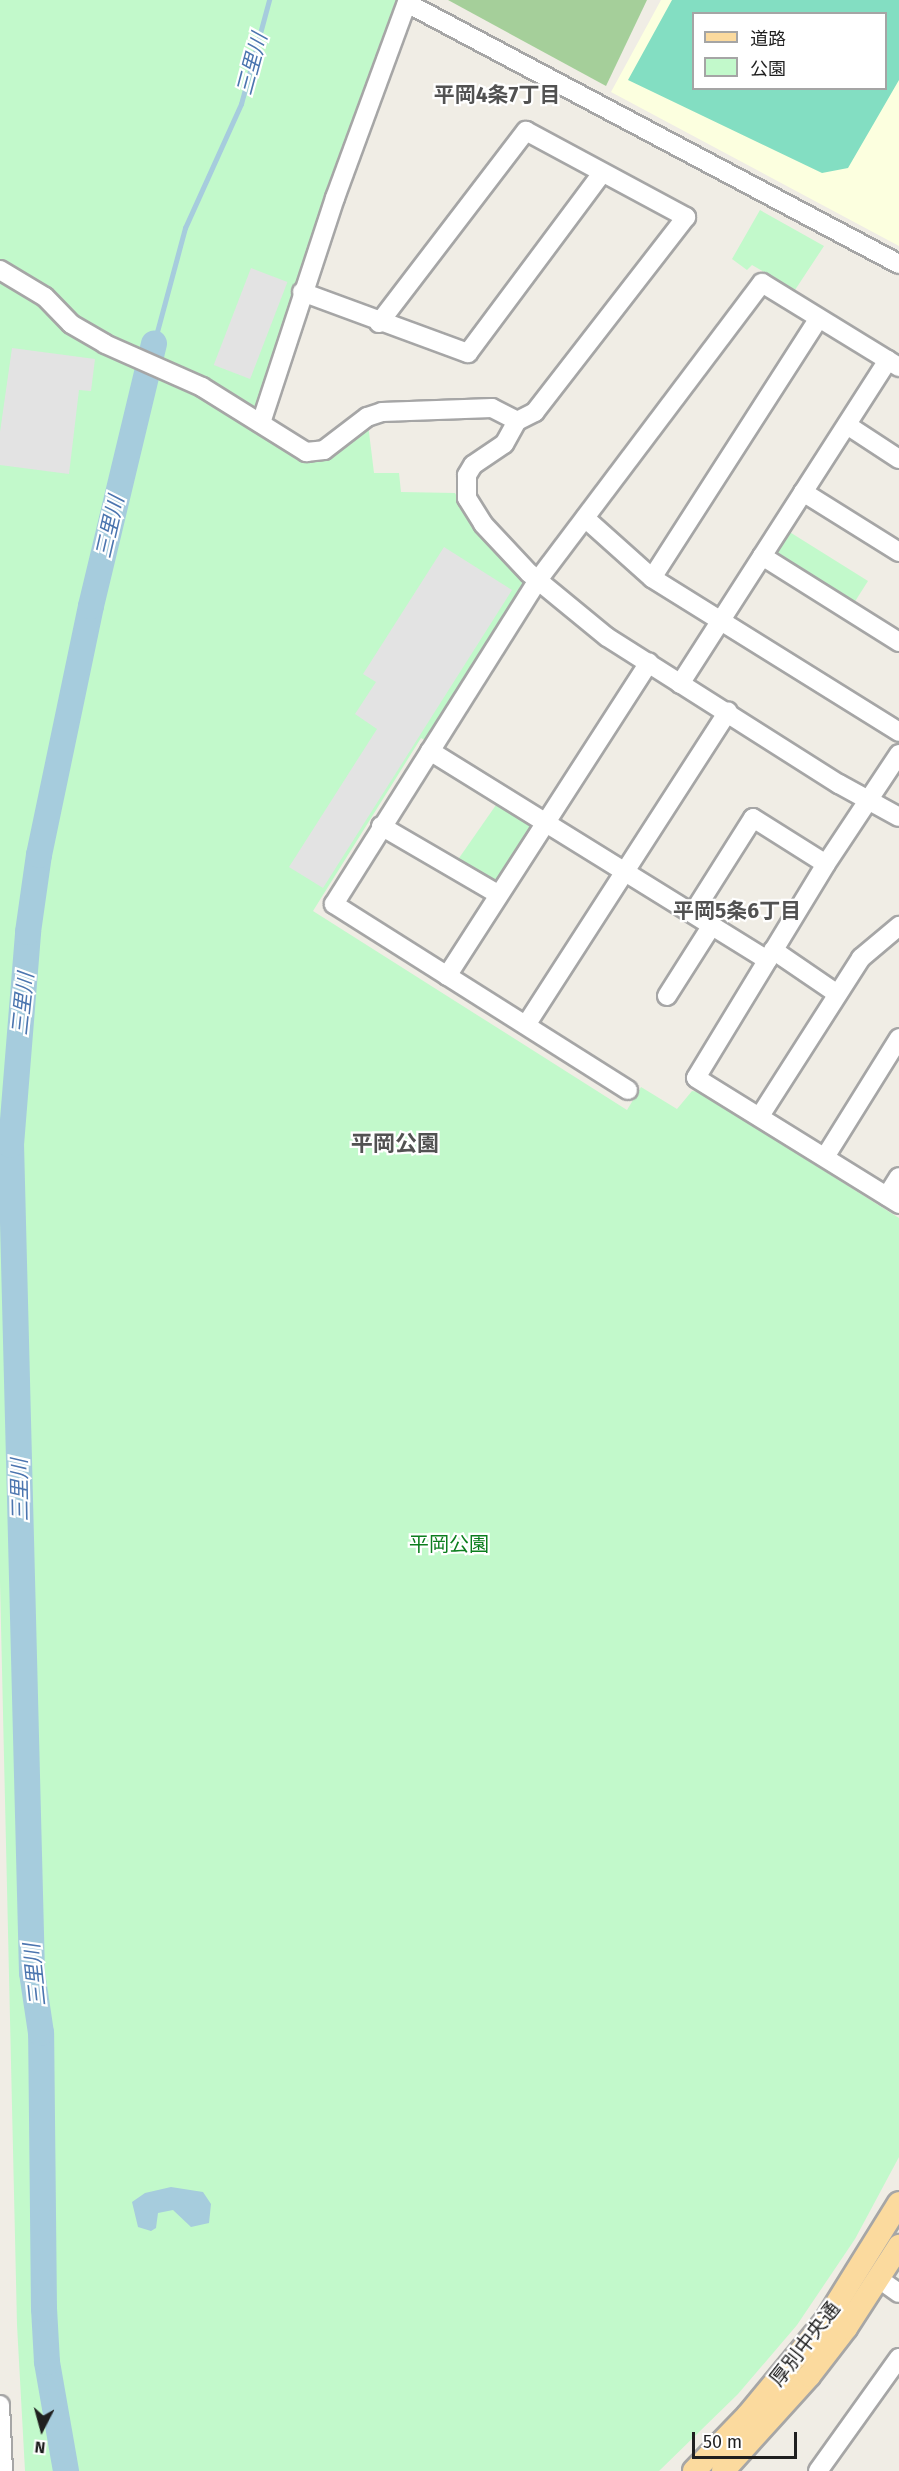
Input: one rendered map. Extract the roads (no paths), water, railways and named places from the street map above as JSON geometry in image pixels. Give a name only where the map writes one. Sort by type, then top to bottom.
[{"type":"main road","name":"厚別中央通","points":[[694,2471],[748,2415],[825,2322],[899,2203]]},
{"type":"main road","name":"厚別中央通","points":[[723,2471],[809,2376],[879,2279],[899,2246]]},
{"type":"street","points":[[261,423],[302,292],[408,2],[899,264]]},
{"type":"street","points":[[379,323],[526,131],[686,217],[535,412],[517,421],[504,444],[473,465],[467,475],[467,498],[483,524],[538,580],[607,637],[839,784],[871,799],[899,817]]},
{"type":"street","points":[[302,292],[379,323],[468,353],[602,173]]},
{"type":"street","points":[[0,270],[45,297],[71,324],[132,357],[175,374],[261,423],[306,452],[317,453],[367,417],[382,412],[492,408],[517,421]]},
{"type":"street","points":[[628,1090],[334,907],[381,826],[538,580],[762,283],[893,364],[847,425],[680,684]]},
{"type":"street","points":[[652,578],[818,319]]},
{"type":"street","points":[[847,425],[899,459]]},
{"type":"street","points":[[803,492],[899,552]]},
{"type":"street","points":[[585,518],[652,578],[899,732]]},
{"type":"street","points":[[762,556],[899,642]]},
{"type":"street","points":[[447,976],[649,663]]},
{"type":"street","points":[[526,1025],[728,712]]},
{"type":"street","points":[[430,750],[712,925],[836,993]]},
{"type":"street","points":[[899,754],[826,864],[696,1078],[893,1200],[899,1177]]},
{"type":"street","points":[[693,913],[753,818],[826,864]]},
{"type":"street","points":[[381,826],[498,894]]},
{"type":"street","points":[[667,996],[712,925]]},
{"type":"street","points":[[760,1116],[836,993],[861,958],[899,926]]},
{"type":"street","points":[[825,1157],[899,1038]]},
{"type":"street","points":[[879,2279],[899,2293]]},
{"type":"street","points":[[818,2471],[893,2380],[899,2358]]},
{"type":"street","points":[[0,2405],[3,2471]]},
{"type":"water","points":[[171,2187],[203,2192],[211,2204],[209,2223],[191,2227],[173,2210],[158,2213],[156,2228],[151,2231],[138,2227],[132,2202],[145,2193]]},
{"type":"waterway","name":"三里川","points":[[154,343],[185,228],[241,104],[269,0]]},
{"type":"waterway","name":"三里川","points":[[66,2471],[47,2362],[44,2309],[41,2033],[32,1973],[11,1145],[28,932],[39,855],[91,606],[154,343]]},
{"type":"district","name":"平岡4条7丁目","points":[[497,95]]},
{"type":"district","name":"平岡5条6丁目","points":[[737,911]]},
{"type":"district","name":"平岡公園","points":[[395,1144]]}]
